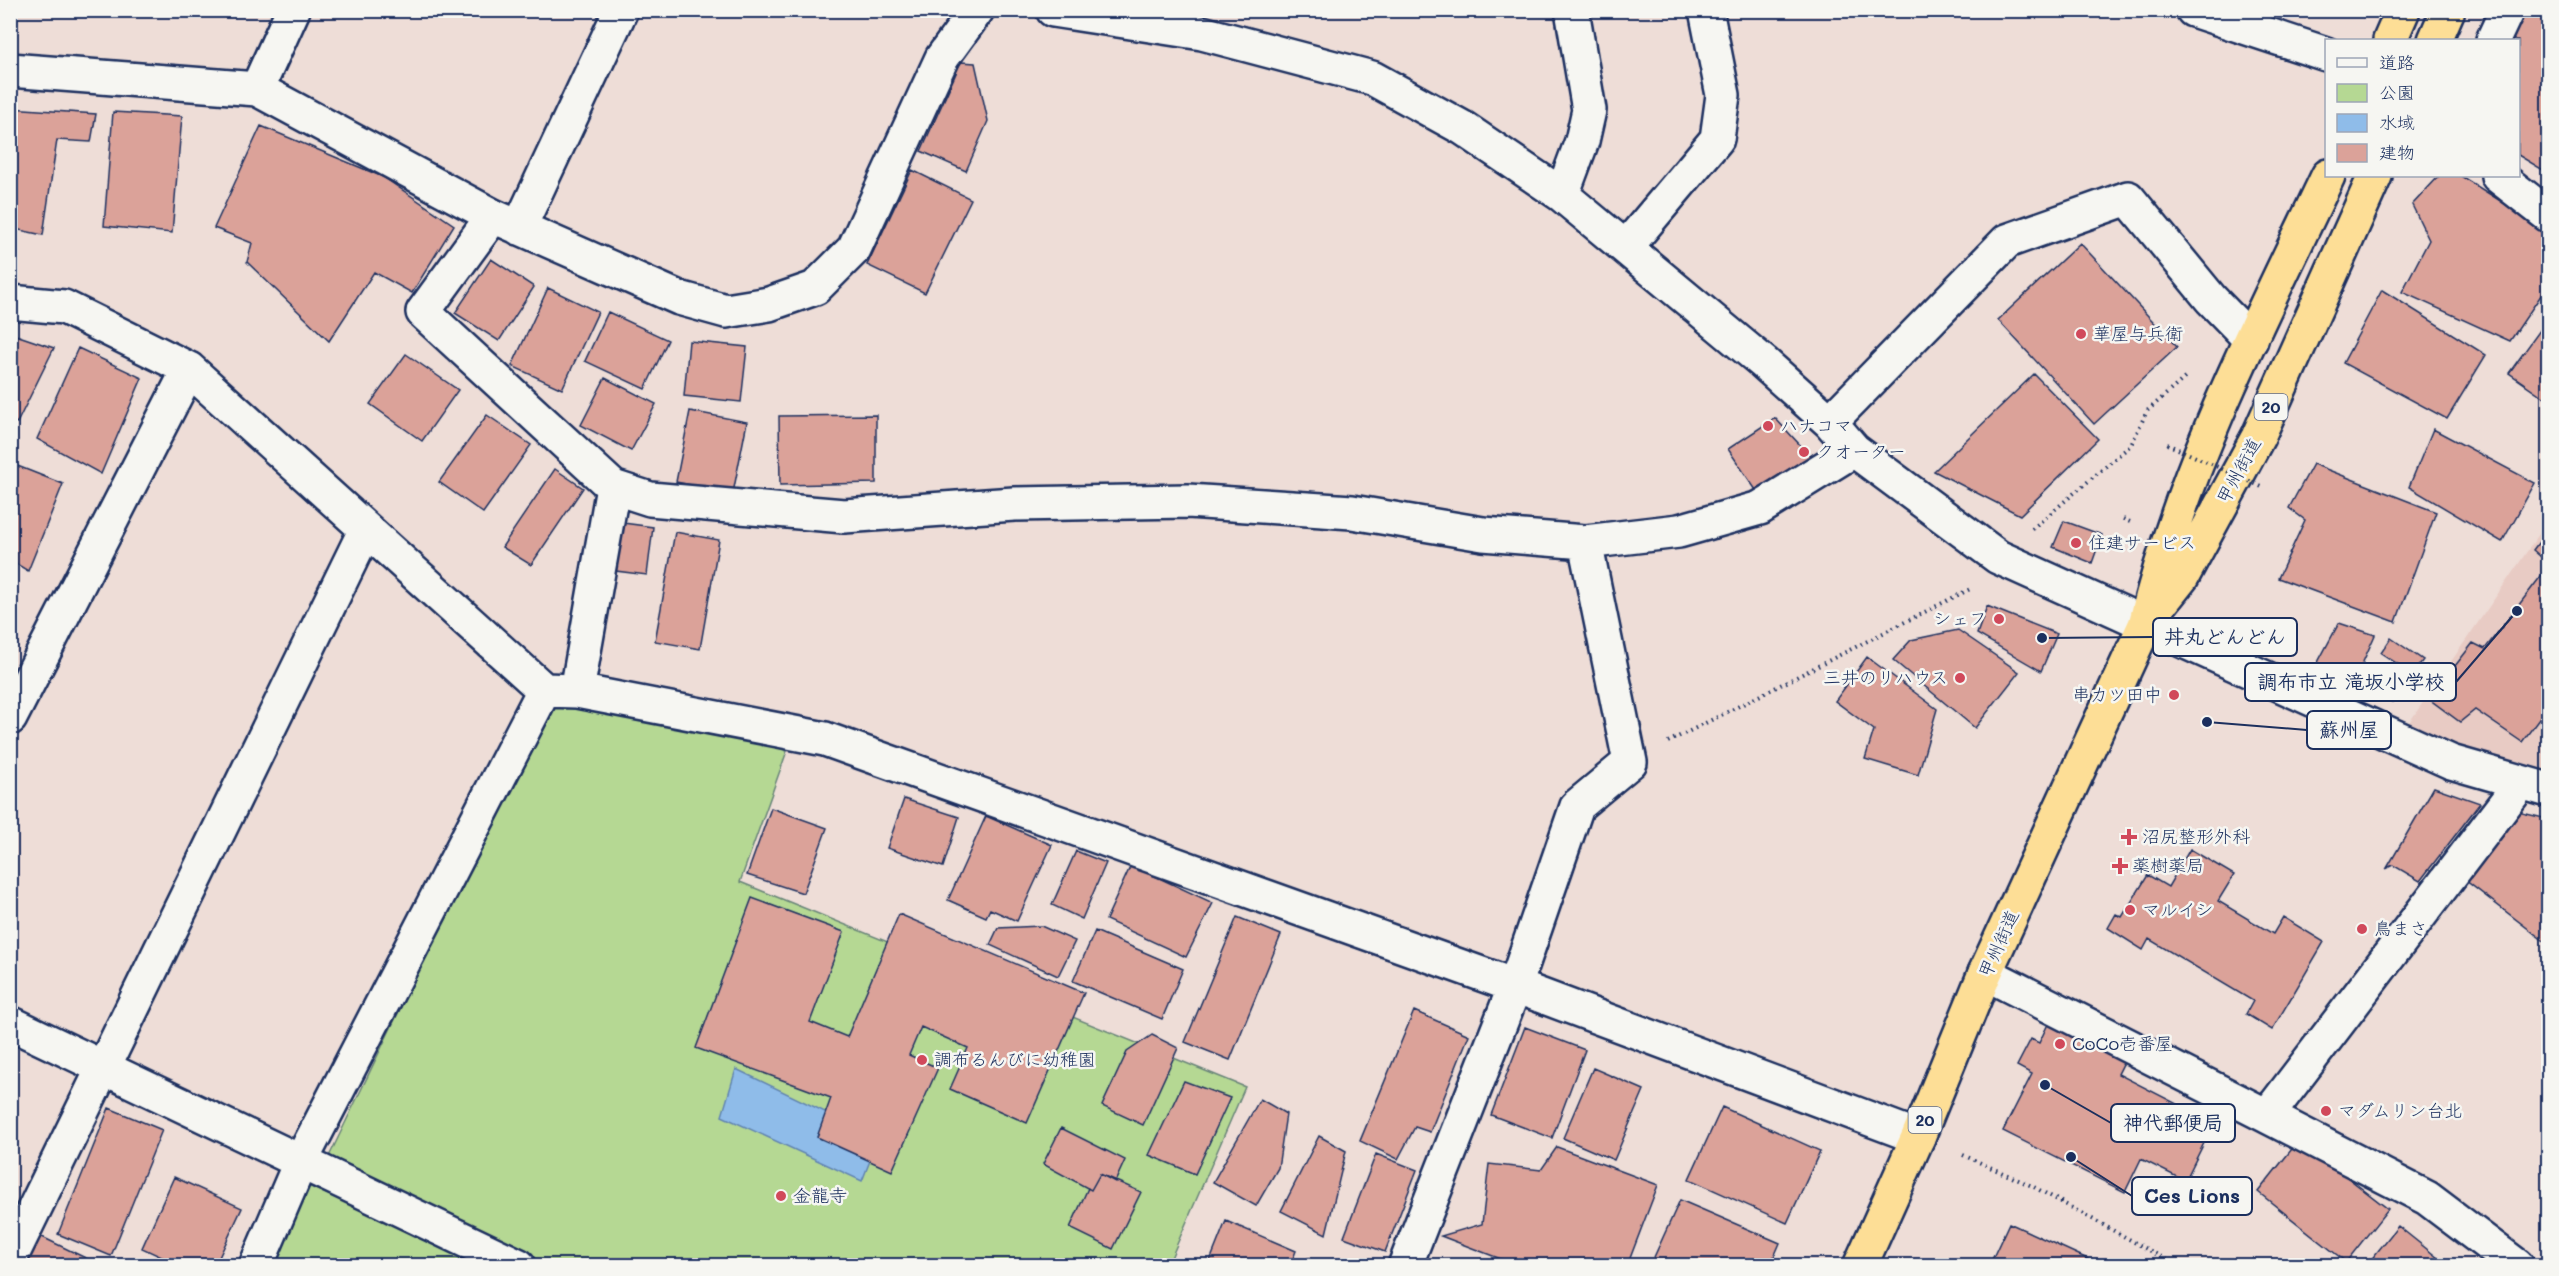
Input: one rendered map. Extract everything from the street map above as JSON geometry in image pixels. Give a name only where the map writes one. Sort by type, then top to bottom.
[{"type":"highway","points":[[2390,39],[2403,10]]},
{"type":"highway","points":[[2435,39],[2448,10]]},
{"type":"highway","name":"甲州街道","points":[[1860,1266],[1918,1137],[1985,974],[2145,625],[2159,566],[2210,425],[2328,177]]},
{"type":"highway","name":"甲州街道","points":[[2145,625],[2182,577],[2258,437],[2374,177]]},
{"type":"street","points":[[256,89],[294,10]]},
{"type":"street","points":[[621,10],[506,222],[423,312],[613,487],[650,498],[844,516],[1014,504],[1188,501],[1352,512],[1483,534],[1585,542],[1679,531],[1760,508],[1854,450]]},
{"type":"street","points":[[10,70],[256,89],[506,222],[679,298],[726,311],[769,304],[815,288],[854,249],[942,58],[977,10]]},
{"type":"street","points":[[1053,10],[1110,14],[1202,33],[1372,78],[1463,128],[1562,195],[1627,246],[1763,362],[1830,422],[1854,450],[2007,561],[2451,762],[2534,787],[2267,1116]]},
{"type":"street","points":[[1562,195],[1582,141],[1589,110],[1572,10]]},
{"type":"street","points":[[1627,246],[1717,139],[1722,95],[1706,10]]},
{"type":"street","points":[[2193,10],[2325,54]]},
{"type":"street","points":[[2493,39],[2507,10]]},
{"type":"street","points":[[2499,177],[2548,215]]},
{"type":"street","points":[[1830,422],[2007,241],[2128,198],[2211,299],[2251,340]]},
{"type":"street","points":[[10,302],[64,307],[189,369],[365,531],[544,690],[577,691],[825,739],[1515,986],[1918,1137]]},
{"type":"street","points":[[10,718],[189,369]]},
{"type":"street","points":[[577,691],[613,487]]},
{"type":"street","points":[[10,1259],[365,531]]},
{"type":"street","points":[[1405,1266],[1515,986],[1577,806],[1630,762],[1585,542]]},
{"type":"street","points":[[256,1266],[300,1163],[544,690]]},
{"type":"street","points":[[1985,974],[2427,1198],[2517,1266]]},
{"type":"street","points":[[10,1023],[519,1266]]},
{"type":"path","points":[[1630,762],[2007,561],[2132,445],[2147,411],[2193,372]]},
{"type":"path","points":[[2167,444],[2264,488]]},
{"type":"path","points":[[2123,519],[2130,522]]},
{"type":"path","points":[[1964,1155],[2032,1186],[2178,1266]]},
{"type":"shaded area","points":[[2548,521],[2548,780],[2478,764],[2406,727]]},
{"type":"green space","points":[[661,704],[787,751],[740,882],[1245,1087],[1168,1265],[548,1265],[323,1169],[545,708]]},
{"type":"green space","points":[[299,1182],[491,1265],[261,1266]]},
{"type":"water","points":[[736,1069],[879,1138],[862,1181],[722,1116]]},
{"type":"building","points":[[2522,10],[2548,10],[2548,173],[2520,156],[2520,39],[2508,39]]},
{"type":"building","points":[[961,62],[975,63],[988,121],[966,171],[921,151]]},
{"type":"building","points":[[10,108],[96,114],[91,142],[57,140],[43,235],[10,228]]},
{"type":"building","points":[[113,112],[182,116],[172,233],[104,226]]},
{"type":"building","points":[[261,126],[383,177],[454,225],[412,293],[374,272],[329,341],[247,262],[252,243],[214,228]]},
{"type":"building","points":[[912,170],[971,199],[925,293],[867,265]]},
{"type":"building","points":[[2438,177],[2463,177],[2548,231],[2548,285],[2510,341],[2402,292],[2429,240],[2412,205]]},
{"type":"building","points":[[2080,243],[2177,347],[2094,424],[1998,320]]},
{"type":"building","points":[[491,259],[534,287],[499,341],[455,313]]},
{"type":"building","points":[[548,288],[598,312],[562,389],[512,366]]},
{"type":"building","points":[[2382,290],[2486,355],[2447,419],[2343,363]]},
{"type":"building","points":[[608,312],[668,340],[645,389],[585,361]]},
{"type":"building","points":[[2548,319],[2548,400],[2509,373]]},
{"type":"building","points":[[10,333],[54,348],[17,423],[10,419]]},
{"type":"building","points":[[689,341],[747,347],[741,402],[684,396]]},
{"type":"building","points":[[78,348],[142,378],[101,474],[37,439]]},
{"type":"building","points":[[406,354],[458,390],[422,441],[370,404]]},
{"type":"building","points":[[2034,374],[2098,439],[2020,515],[1934,471]]},
{"type":"building","points":[[605,378],[656,404],[631,451],[581,425]]},
{"type":"building","points":[[690,411],[747,422],[733,493],[676,482]]},
{"type":"building","points":[[487,415],[531,445],[483,513],[439,482]]},
{"type":"building","points":[[876,415],[876,483],[780,485],[779,416]]},
{"type":"building","points":[[1775,418],[1813,459],[1760,496],[1728,449]]},
{"type":"building","points":[[2433,429],[2535,483],[2502,542],[2409,487]]},
{"type":"building","points":[[10,463],[63,484],[28,571],[10,560]]},
{"type":"building","points":[[2313,464],[2436,512],[2396,622],[2278,578],[2305,520],[2289,508]]},
{"type":"building","points":[[555,469],[583,488],[531,565],[502,547]]},
{"type":"building","points":[[2064,521],[2102,535],[2092,563],[2053,547]]},
{"type":"building","points":[[623,523],[653,527],[647,575],[616,571]]},
{"type":"building","points":[[2548,530],[2548,563],[2533,550]]},
{"type":"building","points":[[675,532],[719,540],[700,649],[655,641]]},
{"type":"building","points":[[2548,567],[2548,707],[2522,742],[2475,710],[2460,722],[2429,699],[2473,643],[2485,649]]},
{"type":"building","points":[[10,593],[18,596],[10,612]]},
{"type":"building","points":[[1987,606],[2057,634],[2041,671],[1977,634]]},
{"type":"building","points":[[2339,623],[2375,635],[2354,682],[2316,666]]},
{"type":"building","points":[[1958,630],[2019,672],[1975,728],[1893,660],[1911,640]]},
{"type":"building","points":[[2391,638],[2423,660],[2392,702],[2379,693],[2399,665],[2381,653]]},
{"type":"building","points":[[1867,657],[1937,709],[1918,775],[1865,759],[1874,730],[1835,701]]},
{"type":"building","points":[[2434,787],[2480,803],[2420,881],[2393,865],[2387,868]]},
{"type":"building","points":[[904,799],[959,817],[943,867],[887,848]]},
{"type":"building","points":[[771,808],[827,828],[803,893],[747,875]]},
{"type":"building","points":[[2518,812],[2548,819],[2548,944],[2465,880]]},
{"type":"building","points":[[986,816],[1052,845],[1017,921],[990,909],[986,917],[948,900]]},
{"type":"building","points":[[2190,849],[2234,875],[2218,901],[2273,934],[2283,917],[2324,942],[2272,1030],[2246,1014],[2253,1001],[2149,939],[2143,950],[2108,928],[2116,914],[2122,917],[2148,875],[2168,887]]},
{"type":"building","points":[[1076,851],[1106,863],[1082,919],[1052,905]]},
{"type":"building","points":[[1131,865],[1213,903],[1186,957],[1106,920]]},
{"type":"building","points":[[752,898],[844,932],[810,1022],[847,1037],[899,914],[1084,993],[1027,1123],[950,1089],[968,1048],[921,1027],[909,1055],[938,1068],[892,1171],[817,1137],[831,1098],[696,1048]]},
{"type":"building","points":[[1237,917],[1281,935],[1230,1060],[1185,1042]]},
{"type":"building","points":[[1041,926],[1075,941],[1058,976],[990,945],[998,928]]},
{"type":"building","points":[[1095,931],[1183,969],[1162,1019],[1073,981]]},
{"type":"building","points":[[1414,1011],[1469,1035],[1430,1132],[1415,1127],[1398,1159],[1360,1141]]},
{"type":"building","points":[[2049,1022],[2125,1060],[2118,1074],[2214,1123],[2185,1181],[2141,1159],[2125,1192],[2003,1131],[2032,1074],[2017,1066],[2031,1039],[2039,1043]]},
{"type":"building","points":[[1525,1027],[1585,1050],[1552,1138],[1491,1115]]},
{"type":"building","points":[[1152,1035],[1178,1048],[1143,1125],[1102,1106],[1127,1052]]},
{"type":"building","points":[[1593,1068],[1644,1090],[1614,1160],[1563,1138]]},
{"type":"building","points":[[1184,1081],[1230,1098],[1195,1174],[1149,1155]]},
{"type":"building","points":[[1260,1099],[1286,1114],[1278,1168],[1256,1206],[1213,1182]]},
{"type":"building","points":[[1722,1107],[1820,1151],[1787,1223],[1689,1179]]},
{"type":"building","points":[[109,1108],[162,1130],[111,1256],[58,1234]]},
{"type":"building","points":[[1061,1128],[1125,1160],[1115,1182],[1100,1174],[1091,1190],[1043,1164]]},
{"type":"building","points":[[1319,1136],[1346,1151],[1326,1234],[1281,1211]]},
{"type":"building","points":[[2299,1140],[2388,1209],[2346,1262],[2258,1192]]},
{"type":"building","points":[[1557,1147],[1658,1185],[1627,1266],[1519,1266],[1441,1236],[1482,1224],[1489,1164],[1541,1170]]},
{"type":"building","points":[[1376,1154],[1417,1170],[1385,1252],[1344,1237]]},
{"type":"building","points":[[1100,1174],[1141,1192],[1113,1249],[1070,1228],[1088,1188],[1091,1190]]},
{"type":"building","points":[[174,1177],[242,1208],[215,1266],[181,1266],[142,1248]]},
{"type":"building","points":[[1680,1200],[1780,1243],[1770,1266],[1650,1266]]},
{"type":"building","points":[[1226,1221],[1296,1251],[1290,1266],[1208,1266]]},
{"type":"building","points":[[2009,1223],[2103,1266],[1989,1266]]},
{"type":"building","points":[[2398,1226],[2448,1266],[2366,1266]]},
{"type":"building","points":[[40,1236],[100,1265],[26,1266]]},
{"type":"building","points":[[1308,1258],[1323,1266],[1305,1266]]},
{"type":"place","name":"華屋与兵衛","points":[[2081,334]]},
{"type":"place","name":"ハナコマ","points":[[1768,426]]},
{"type":"place","name":"クオーター","points":[[1804,452]]},
{"type":"place","name":"住建サービス","points":[[2076,543]]},
{"type":"place","name":"調布市立 滝坂小学校","points":[[2517,611]]},
{"type":"place","name":"シェフ","points":[[1999,619]]},
{"type":"place","name":"丼丸どんどん","points":[[2042,638]]},
{"type":"place","name":"三井のリハウス","points":[[1960,678]]},
{"type":"place","name":"串カツ田中","points":[[2174,695]]},
{"type":"place","name":"蘇州屋","points":[[2207,722]]},
{"type":"place","name":"沼尻整形外科","points":[[2129,837]]},
{"type":"place","name":"薬樹薬局","points":[[2120,866]]},
{"type":"place","name":"マルイシ","points":[[2130,910]]},
{"type":"place","name":"鳥まさ","points":[[2362,929]]},
{"type":"place","name":"CoCo壱番屋","points":[[2060,1044]]},
{"type":"place","name":"調布るんびに幼稚園","points":[[922,1060]]},
{"type":"place","name":"神代郵便局","points":[[2045,1085]]},
{"type":"place","name":"マダムリン台北","points":[[2326,1111]]},
{"type":"place","name":"Ces Lions","points":[[2071,1157]]},
{"type":"place","name":"金龍寺","points":[[781,1196]]}]
